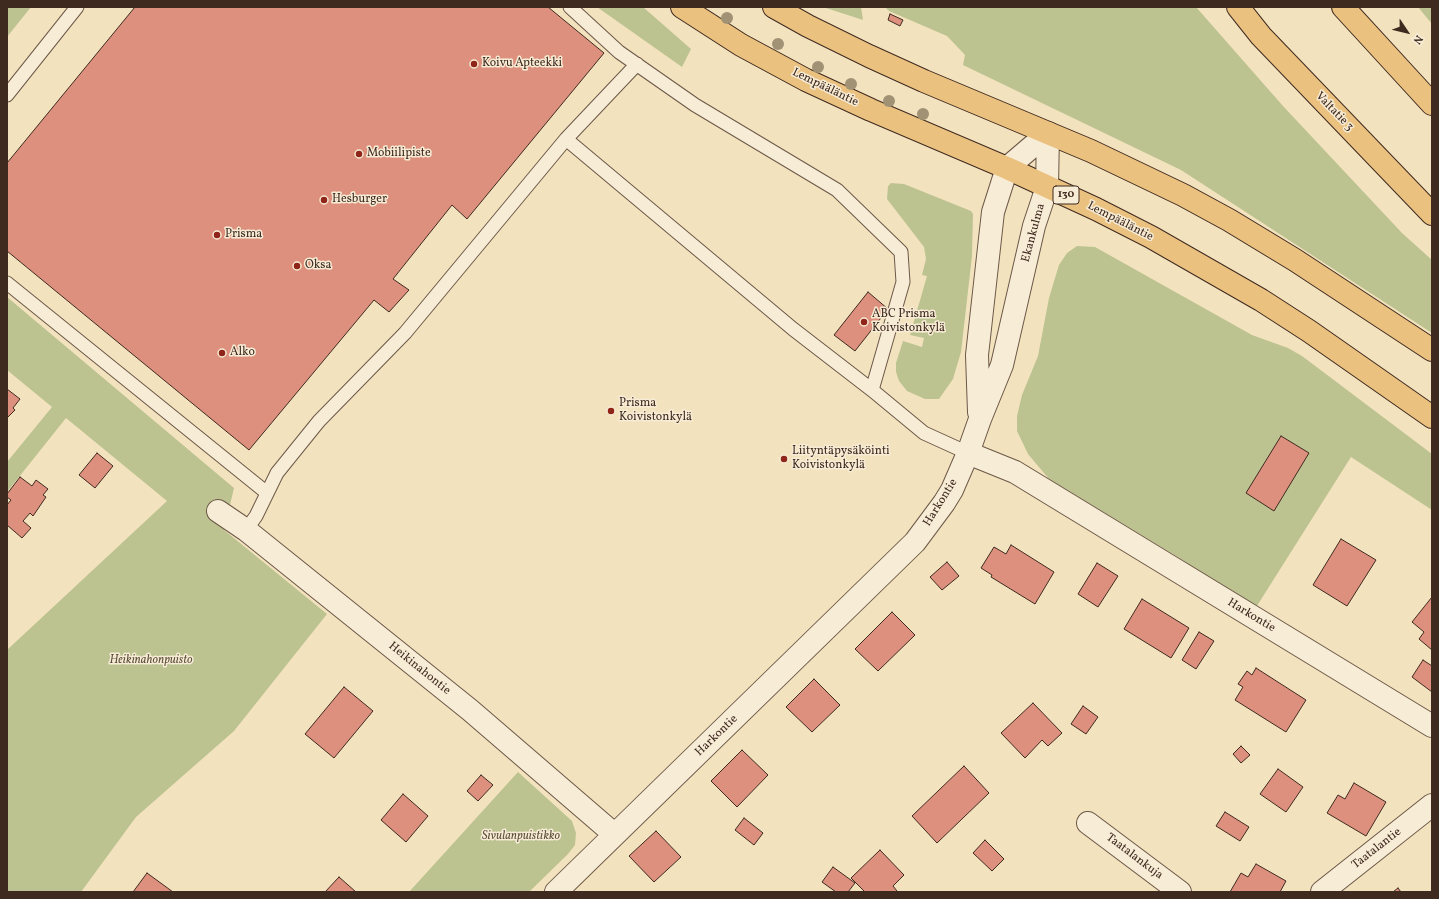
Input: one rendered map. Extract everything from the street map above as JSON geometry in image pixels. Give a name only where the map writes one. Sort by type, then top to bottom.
[{"type":"main road","name":"Lempääläntie","points":[[682,7],[741,45],[806,80],[870,110],[1007,168],[1096,209],[1151,237],[1261,300],[1350,358],[1432,417]]},
{"type":"main road","points":[[774,7],[808,26],[876,59],[1134,171],[1183,195],[1229,220],[1331,283],[1432,350]]},
{"type":"main road","name":"Valtatie 3","points":[[1238,7],[1261,36],[1432,214]]},
{"type":"main road","points":[[1343,7],[1432,104]]},
{"type":"street","points":[[1007,168],[1048,133]]},
{"type":"street","name":"Ekankulma","points":[[968,453],[1002,365],[1034,226],[1047,187],[1048,133]]},
{"type":"street","name":"Ekankulma","points":[[980,419],[977,354],[993,212],[1007,168]]},
{"type":"street","name":"Harkontie","points":[[556,892],[915,542],[952,490],[968,453],[1015,472],[1432,726]]},
{"type":"street","name":"Heikinahontie","points":[[218,511],[246,530],[470,710],[614,834]]},
{"type":"street","name":"Taatalantie","points":[[1322,892],[1432,805]]},
{"type":"street","name":"Taatalankuja","points":[[1088,823],[1180,892]]},
{"type":"lane","points":[[7,96],[77,7]]},
{"type":"lane","points":[[570,7],[619,52],[695,105],[837,190],[901,252],[903,282],[872,390]]},
{"type":"lane","points":[[246,530],[256,516],[276,473],[319,421],[423,313],[566,139],[637,64]]},
{"type":"lane","points":[[566,139],[793,329],[872,390],[924,433],[968,453]]},
{"type":"lane","points":[[7,283],[267,493]]},
{"type":"green space","points":[[7,7],[31,7],[7,37]]},
{"type":"green space","points":[[597,7],[643,7],[691,49],[682,67]]},
{"type":"green space","points":[[823,7],[861,7],[863,20]]},
{"type":"green space","points":[[885,7],[1196,7],[1283,106],[1402,233],[1432,260],[1432,333],[1181,170],[963,65],[965,55],[947,36],[889,11]]},
{"type":"green space","points":[[1418,7],[1432,7],[1432,24]]},
{"type":"green space","points":[[891,183],[904,184],[971,211],[973,214],[972,256],[961,352],[953,379],[939,399],[925,399],[907,391],[899,381],[896,372],[896,363],[903,341],[922,347],[924,338],[910,335],[927,276],[922,275],[926,259],[924,247],[887,199],[888,186]]},
{"type":"green space","points":[[1077,246],[1095,247],[1252,335],[1288,348],[1302,356],[1432,454],[1432,510],[1351,457],[1255,609],[1178,557],[1049,479],[1028,454],[1017,431],[1017,416],[1022,395],[1038,356],[1049,298],[1059,265],[1067,253]]},
{"type":"green space","name":"Heikinahonpuisto","points":[[7,297],[234,488],[224,530],[327,614],[234,731],[136,817],[81,892],[7,892],[7,650],[167,501],[66,418],[7,492],[7,462],[52,407],[7,370]]},
{"type":"green space","name":"Sivulanpuistikko","points":[[518,772],[572,821],[576,833],[575,845],[568,854],[529,892],[409,892]]},
{"type":"building","name":"Prisma","points":[[135,7],[548,7],[604,53],[467,219],[452,205],[393,279],[409,290],[389,312],[374,300],[249,450],[7,251],[7,163]]},
{"type":"building","points":[[890,14],[903,20],[900,26],[888,20]]},
{"type":"building","points":[[868,292],[888,309],[855,351],[834,335]]},
{"type":"building","points":[[7,389],[20,399],[13,408],[15,410],[8,417],[7,416]]},
{"type":"building","points":[[1281,436],[1309,453],[1274,511],[1246,493]]},
{"type":"building","points":[[97,453],[113,466],[95,488],[79,475]]},
{"type":"building","points":[[20,477],[32,486],[36,480],[48,489],[43,495],[46,497],[33,516],[30,513],[23,521],[31,528],[22,538],[7,525],[7,505],[11,500],[7,497],[7,494]]},
{"type":"building","points":[[1341,539],[1376,560],[1347,606],[1313,585]]},
{"type":"building","points":[[1011,545],[1054,572],[1035,604],[991,577],[992,575],[981,568],[994,547],[1006,554]]},
{"type":"building","points":[[947,562],[959,576],[942,590],[930,577]]},
{"type":"building","points":[[1097,563],[1118,576],[1098,607],[1078,594]]},
{"type":"building","points":[[1432,597],[1432,650],[1419,639],[1424,632],[1412,622]]},
{"type":"building","points":[[1142,599],[1189,628],[1171,658],[1124,629]]},
{"type":"building","points":[[892,612],[915,635],[878,671],[855,649]]},
{"type":"building","points":[[1199,632],[1214,641],[1196,669],[1182,660]]},
{"type":"building","points":[[1423,660],[1432,666],[1432,692],[1412,677]]},
{"type":"building","points":[[1256,668],[1306,700],[1286,732],[1235,700],[1243,687],[1238,684],[1247,671],[1252,675]]},
{"type":"building","points":[[814,679],[840,705],[812,732],[786,707]]},
{"type":"building","points":[[344,687],[373,711],[334,758],[305,734]]},
{"type":"building","points":[[1033,703],[1062,733],[1048,746],[1042,740],[1025,758],[1001,733]]},
{"type":"building","points":[[1083,706],[1098,717],[1086,734],[1071,724]]},
{"type":"building","points":[[1241,746],[1250,755],[1241,763],[1233,754]]},
{"type":"building","points":[[742,750],[768,775],[737,807],[711,781]]},
{"type":"building","points":[[964,766],[989,793],[937,843],[912,816]]},
{"type":"building","points":[[1278,769],[1303,787],[1286,812],[1260,794]]},
{"type":"building","points":[[481,775],[493,785],[478,801],[467,791]]},
{"type":"building","points":[[1354,783],[1386,802],[1366,836],[1327,813],[1338,795],[1345,799]]},
{"type":"building","points":[[403,794],[428,816],[406,842],[381,820]]},
{"type":"building","points":[[1225,812],[1249,827],[1240,841],[1216,826]]},
{"type":"building","points":[[744,818],[763,833],[754,845],[735,830]]},
{"type":"building","points":[[656,831],[681,857],[654,882],[629,856]]},
{"type":"building","points":[[985,840],[1004,859],[992,871],[973,853]]},
{"type":"building","points":[[880,850],[904,875],[893,886],[897,891],[896,892],[865,892],[851,878]]},
{"type":"building","points":[[1256,864],[1286,881],[1280,892],[1230,892],[1241,873],[1248,877]]},
{"type":"building","points":[[833,867],[855,883],[848,892],[836,892],[822,882]]},
{"type":"building","points":[[147,873],[173,892],[133,892]]},
{"type":"building","points":[[339,877],[356,892],[325,892]]},
{"type":"building","points":[[1398,888],[1401,892],[1393,892]]},
{"type":"place","name":"Koivu Apteekki","points":[[474,64]]},
{"type":"place","name":"Mobiilipiste","points":[[359,154]]},
{"type":"place","name":"Hesburger","points":[[324,200]]},
{"type":"place","name":"Prisma","points":[[217,235]]},
{"type":"place","name":"Oksa","points":[[297,266]]},
{"type":"place","name":"ABC Prisma Koivistonkylä","points":[[864,322]]},
{"type":"place","name":"Alko","points":[[222,353]]},
{"type":"place","name":"Prisma Koivistonkylä","points":[[611,411]]},
{"type":"place","name":"Liityntäpysäköinti Koivistonkylä","points":[[784,459]]}]
